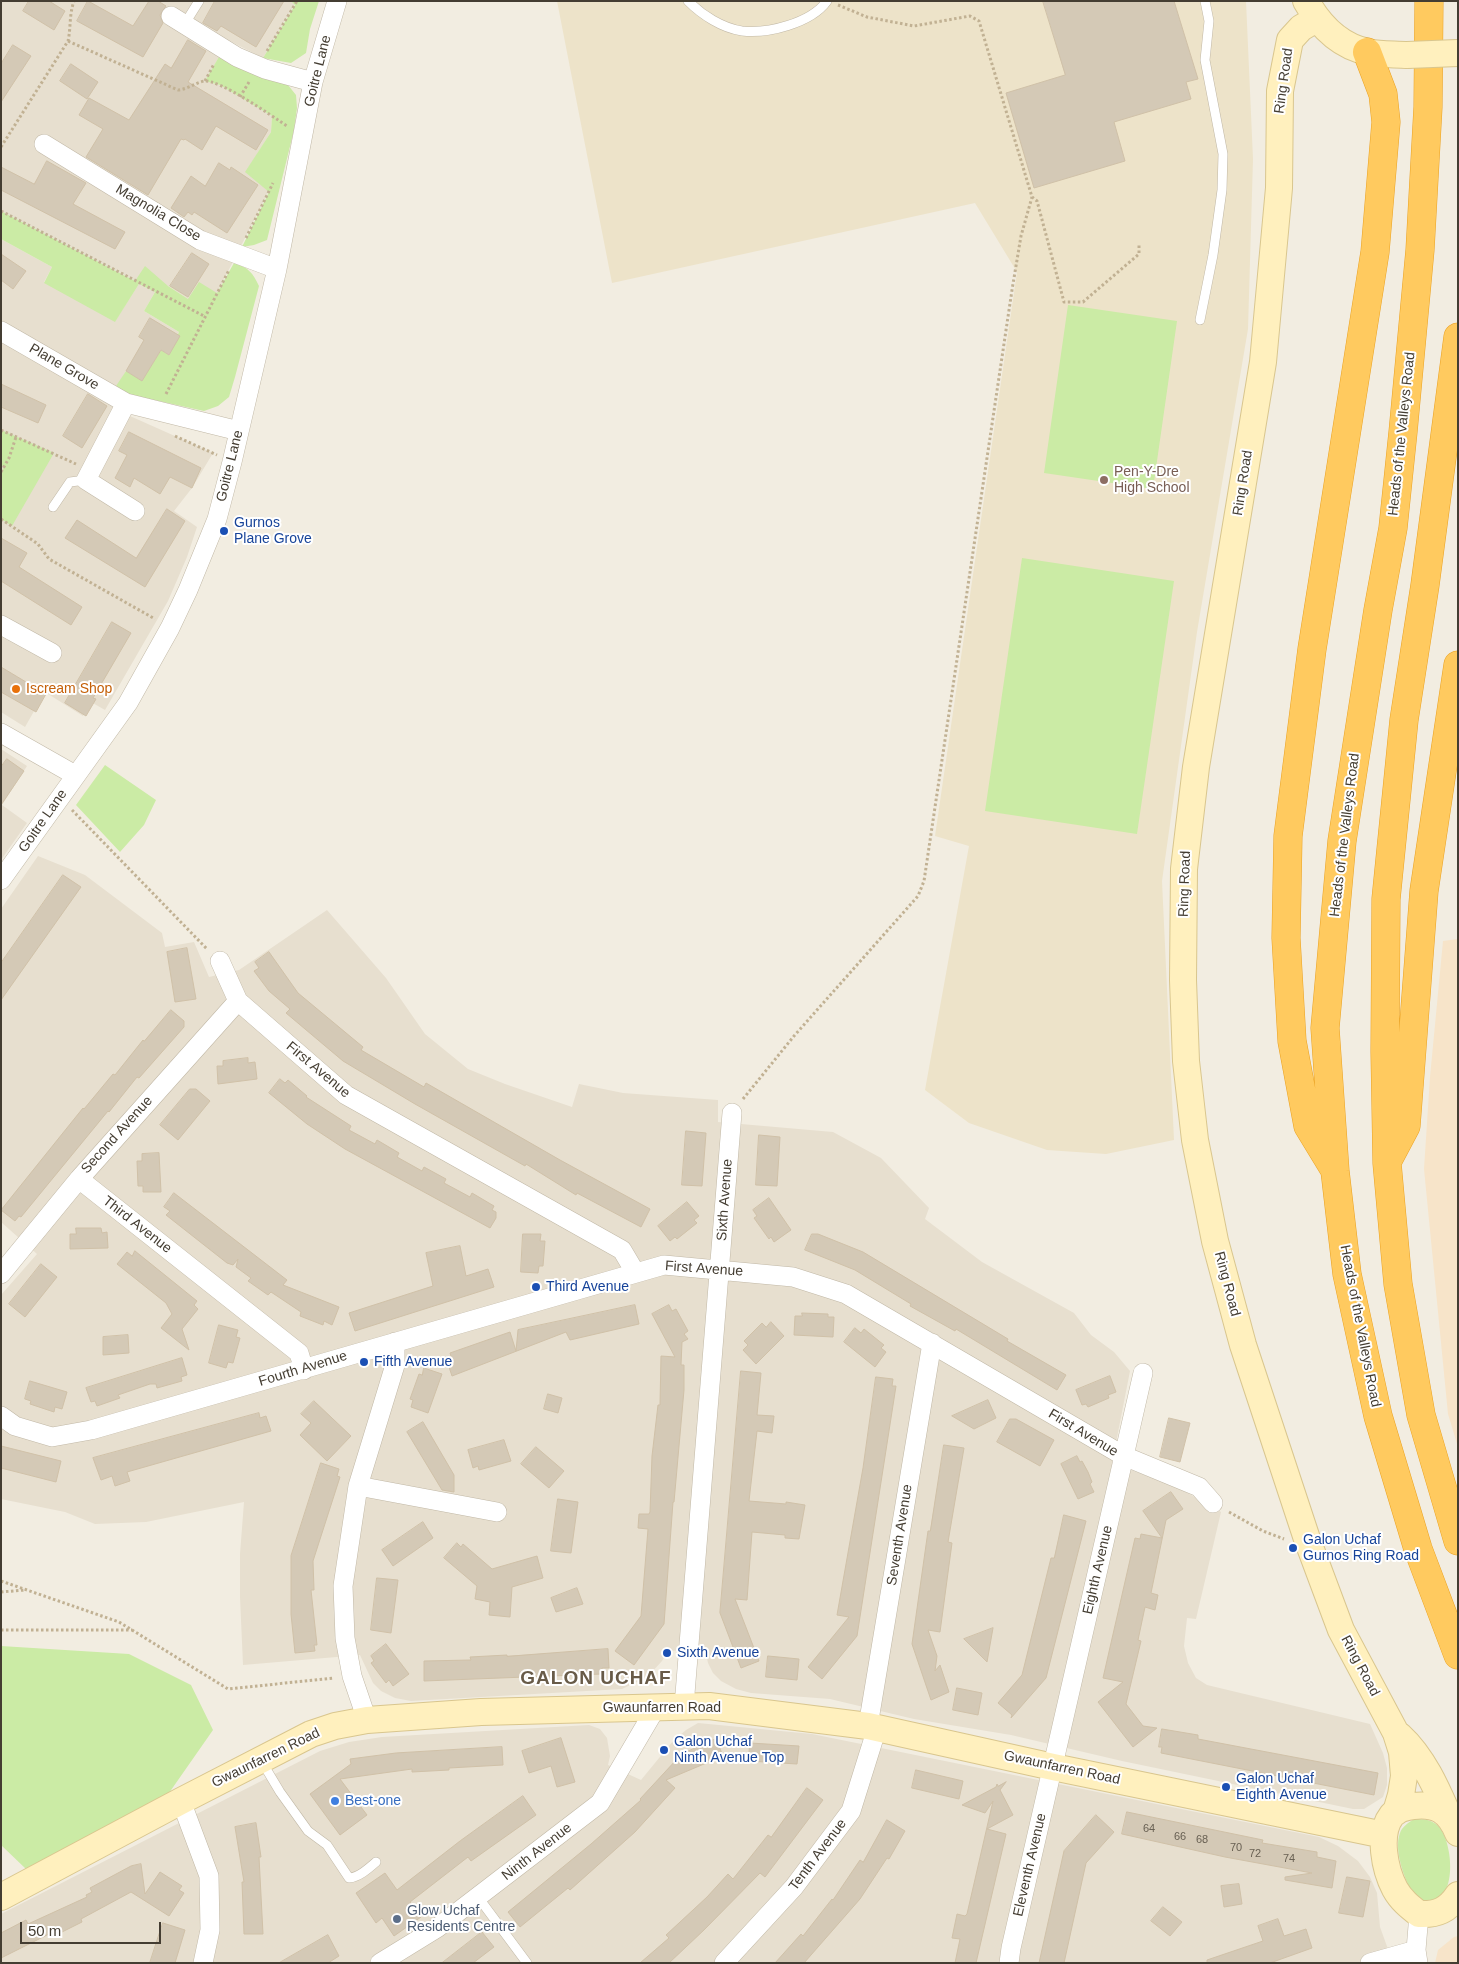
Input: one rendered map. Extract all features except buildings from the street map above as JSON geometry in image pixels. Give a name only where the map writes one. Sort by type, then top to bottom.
[{"type":"highway","name":"Heads of the Valleys Road","points":[[1429,1],[1428,107],[1420,250],[1404,423],[1393,528],[1378,610],[1342,841],[1325,1028],[1335,1171],[1347,1274],[1378,1416],[1418,1548],[1458,1655]]},
{"type":"highway","points":[[1335,1171],[1308,1126],[1292,1041],[1286,938],[1288,836],[1312,649],[1375,252],[1386,122],[1383,94],[1368,52]]},
{"type":"highway","points":[[1458,337],[1425,585],[1404,720],[1386,899],[1384,1051],[1386,1163],[1398,1284],[1421,1415],[1458,1541]]},
{"type":"highway","points":[[1386,1163],[1406,1126],[1424,891],[1458,664]]},
{"type":"street","name":"Goitre Lane","points":[[1,880],[128,703],[170,628],[217,519],[277,269],[313,82],[337,1]]},
{"type":"street","points":[[1311,10],[1336,39],[1368,52],[1407,55],[1458,53]]},
{"type":"street","name":"Ring Road","points":[[1311,10],[1301,28],[1290,40],[1280,91],[1278,188],[1263,362],[1196,767],[1184,869],[1183,980],[1186,1061],[1195,1140],[1215,1240],[1243,1345],[1307,1539],[1341,1630],[1396,1732],[1402,1752],[1404,1776],[1402,1795],[1396,1812],[1390,1818],[1384,1835]]},
{"type":"street","points":[[178,20],[237,57],[258,66],[313,82]]},
{"type":"street","name":"Magnolia Close","points":[[44,144],[200,240],[277,269]]},
{"type":"street","name":"Plane Grove","points":[[1,332],[126,403],[239,432]]},
{"type":"street","points":[[126,403],[88,475],[135,510]]},
{"type":"street","points":[[1,625],[52,653]]},
{"type":"street","points":[[1,733],[75,775]]},
{"type":"street","name":"First Avenue","points":[[220,961],[238,1001],[346,1095],[622,1250],[635,1272],[664,1265],[720,1269],[793,1277],[846,1294],[1124,1456],[1199,1487],[1213,1503]]},
{"type":"street","name":"Second Avenue","points":[[1,1274],[79,1179],[238,1001]]},
{"type":"street","name":"Sixth Avenue","points":[[684,1706],[732,1113]]},
{"type":"street","name":"Third Avenue","points":[[79,1179],[299,1354],[304,1370]]},
{"type":"street","name":"Fourth Avenue","points":[[1,1416],[16,1426],[52,1437],[90,1430],[304,1370],[635,1272]]},
{"type":"street","points":[[367,1720],[352,1676],[345,1638],[343,1586],[358,1486],[395,1366],[395,1342]]},
{"type":"street","name":"Seventh Avenue","points":[[873,1727],[932,1343]]},
{"type":"street","name":"Eighth Avenue","points":[[1053,1767],[1143,1373]]},
{"type":"street","points":[[358,1486],[497,1512]]},
{"type":"street","name":"Ninth Avenue","points":[[380,1963],[437,1928],[600,1803],[657,1706]]},
{"type":"street","name":"Gwaunfarren Road","points":[[1,1897],[310,1734],[335,1726],[367,1720],[481,1712],[709,1706],[873,1727],[1053,1767],[1384,1835]]},
{"type":"street","name":"Tenth Avenue","points":[[724,1963],[794,1888],[851,1811],[873,1727]]},
{"type":"street","name":"Ring Road","points":[[1396,1732],[1412,1747],[1439,1793],[1453,1825]]},
{"type":"street","name":"Eleventh Avenue","points":[[1009,1963],[1053,1767]]},
{"type":"street","points":[[181,1801],[209,1876],[210,1930],[203,1963]]},
{"type":"street","points":[[1396,1812],[1403,1808],[1428,1804],[1439,1808],[1453,1825]]},
{"type":"street","points":[[1370,1963],[1417,1956],[1444,1910],[1404,1902],[1395,1889],[1383,1846],[1384,1835]]},
{"type":"lane","points":[[178,20],[199,1]]},
{"type":"lane","points":[[688,1],[714,21],[741,31],[772,30],[799,21],[822,8],[827,1]]},
{"type":"lane","points":[[1200,320],[1213,255],[1222,190],[1224,154],[1205,60],[1209,21],[1205,1]]},
{"type":"lane","points":[[53,507],[70,482],[88,475]]},
{"type":"lane","points":[[260,1759],[280,1792],[308,1831],[327,1845],[349,1878],[362,1873],[376,1862]]},
{"type":"lane","points":[[478,1897],[528,1963]]},
{"type":"path","points":[[1,147],[68,41],[70,11],[74,1]]},
{"type":"path","points":[[831,1],[866,17],[914,26],[970,16],[980,22],[1032,197],[1036,201],[1064,302],[1083,302],[1139,254],[1139,243]]},
{"type":"path","points":[[68,41],[178,90],[186,89],[205,81],[220,85],[294,130]]},
{"type":"path","points":[[159,410],[204,316],[238,254],[275,179]]},
{"type":"path","points":[[732,1113],[794,1036],[918,896],[924,881],[1012,290],[1022,236],[1032,197]]},
{"type":"path","points":[[1,211],[204,316]]},
{"type":"path","points":[[1,430],[88,475]]},
{"type":"path","points":[[1,472],[9,458],[16,437]]},
{"type":"path","points":[[1,520],[38,544],[49,559],[170,628]]},
{"type":"path","points":[[59,797],[220,961]]},
{"type":"path","points":[[1213,1503],[1263,1530],[1295,1543],[1307,1539]]},
{"type":"path","points":[[1,1581],[120,1622],[228,1689],[352,1676]]},
{"type":"path","points":[[1,1592],[28,1590]]},
{"type":"path","points":[[1,1630],[132,1630]]},
{"type":"shaded area","points":[[1,1],[291,1],[295,4],[263,58],[228,40],[206,81],[220,85],[272,116],[271,132],[246,172],[269,191],[217,293],[188,299],[168,286],[135,281],[1,211]]},
{"type":"shaded area","name":"Pen-Y-Dre High School","points":[[557,1],[1246,1],[1253,159],[1248,329],[1197,632],[1162,881],[1174,1140],[1106,1154],[1047,1150],[969,1123],[925,1090],[969,846],[935,836],[1017,272],[975,203],[612,283]]},
{"type":"shaded area","points":[[1,239],[52,267],[44,282],[115,321],[139,284],[155,292],[144,311],[179,332],[169,355],[161,350],[142,381],[126,371],[109,402],[121,412],[213,453],[192,488],[174,511],[197,527],[187,557],[168,601],[105,710],[91,702],[83,716],[45,692],[25,727],[1,712]]},
{"type":"shaded area","points":[[1,749],[27,766],[2,805],[27,823],[1,860]]},
{"type":"shaded area","points":[[38,856],[85,875],[162,933],[165,947],[194,942],[209,977],[239,970],[327,910],[386,978],[425,1034],[468,1069],[505,1084],[572,1107],[579,1084],[623,1093],[718,1100],[718,1122],[833,1132],[881,1158],[929,1208],[925,1219],[982,1262],[1074,1313],[1091,1335],[1114,1352],[1130,1371],[1112,1463],[1177,1487],[1221,1512],[1196,1619],[1187,1618],[1184,1646],[1188,1663],[1196,1678],[1207,1685],[1370,1724],[1383,1753],[1387,1768],[1387,1785],[1383,1797],[1364,1809],[1353,1809],[1122,1761],[1011,1735],[914,1719],[830,1699],[751,1693],[736,1689],[721,1681],[713,1673],[708,1663],[705,1649],[668,1651],[651,1673],[622,1689],[411,1701],[395,1698],[381,1691],[373,1683],[360,1655],[243,1665],[240,1554],[244,1502],[146,1522],[95,1524],[65,1512],[1,1499],[1,1295],[37,1254],[1,1222],[1,909]]},
{"type":"shaded area","points":[[1458,939],[1458,1447],[1448,1414],[1424,1169],[1430,1077],[1443,941]]},
{"type":"shaded area","points":[[698,1723],[812,1734],[1319,1837],[1338,1846],[1358,1861],[1370,1877],[1377,1893],[1380,1927],[1393,1963],[1,1963],[1,1914],[320,1751],[349,1742],[382,1737],[589,1725],[600,1729],[607,1738],[610,1756],[608,1765],[641,1780],[673,1741]]},
{"type":"shaded area","points":[[1458,1936],[1458,1963],[1435,1963],[1438,1950]]},
{"type":"green space","points":[[291,1],[319,1],[310,29],[306,53],[291,63],[263,58],[295,5]]},
{"type":"green space","points":[[220,55],[288,85],[296,95],[297,108],[294,130],[267,240],[242,247],[269,192],[245,172],[271,132],[272,116],[220,85],[205,81]]},
{"type":"green space","points":[[1,211],[135,281],[145,266],[168,286],[188,299],[199,282],[217,293],[234,263],[243,266],[252,274],[259,286],[229,397],[218,406],[204,411],[127,394],[116,386],[126,371],[142,380],[161,350],[169,355],[179,332],[144,311],[155,292],[139,284],[115,322],[44,283],[52,267],[1,239]]},
{"type":"green space","points":[[1068,305],[1177,321],[1153,489],[1044,473]]},
{"type":"green space","points":[[1,430],[54,453],[12,526],[1,519],[1,472],[4,467],[1,465]]},
{"type":"green space","points":[[1022,558],[1174,581],[1137,834],[985,811]]},
{"type":"green space","points":[[105,765],[156,800],[144,825],[120,852],[76,805]]},
{"type":"green space","points":[[1,1646],[129,1654],[191,1685],[213,1730],[169,1793],[26,1869],[1,1845]]},
{"type":"green space","points":[[1414,1819],[1427,1820],[1436,1824],[1448,1845],[1450,1871],[1448,1883],[1444,1893],[1437,1900],[1426,1902],[1415,1898],[1399,1858],[1398,1840],[1400,1833]]},
{"type":"place","name":"Pen-Y-Dre High School","points":[[1104,480]]},
{"type":"place","name":"Gurnos Plane Grove","points":[[224,531]]},
{"type":"place","name":"Iscream Shop","points":[[16,689]]},
{"type":"place","name":"Third Avenue","points":[[536,1287]]},
{"type":"place","name":"Fifth Avenue","points":[[364,1362]]},
{"type":"place","name":"Galon Uchaf Gurnos Ring Road","points":[[1293,1548]]},
{"type":"place","name":"Sixth Avenue","points":[[667,1653]]},
{"type":"place","name":"Galon Uchaf Ninth Avenue Top","points":[[664,1750]]},
{"type":"place","name":"Galon Uchaf Eighth Avenue","points":[[1226,1787]]},
{"type":"place","name":"Best-one","points":[[335,1801]]},
{"type":"place","name":"Glow Uchaf Residents Centre","points":[[397,1919]]},
{"type":"district","name":"GALON UCHAF","points":[[596,1679]]}]
